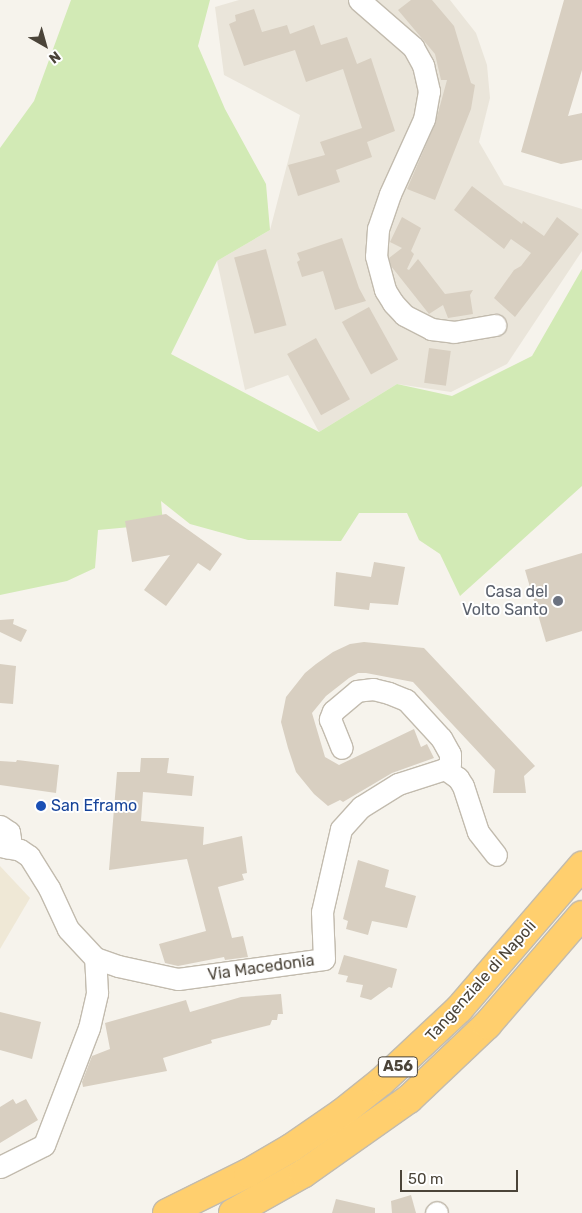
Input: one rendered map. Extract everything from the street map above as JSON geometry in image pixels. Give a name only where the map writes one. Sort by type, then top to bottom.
[{"type":"highway","name":"Tangenziale di Napoli","points":[[167,1213],[248,1173],[291,1148],[342,1113],[382,1081],[460,1010],[582,866]]},
{"type":"highway","name":"Tangenziale di Napoli","points":[[233,1213],[304,1173],[409,1099],[487,1025],[582,915]]},
{"type":"street","points":[[359,0],[413,47],[423,65],[429,91],[424,119],[390,194],[378,229],[376,256],[385,290],[404,315],[431,329],[454,332],[495,325]]},
{"type":"street","points":[[342,748],[330,719],[333,711],[357,690],[372,689],[406,700],[441,738],[450,754],[450,763],[445,769],[458,778],[463,786],[478,832],[496,856]]},
{"type":"street","name":"Via Macedonia","points":[[3,846],[29,856],[49,888],[68,929],[95,958],[118,966],[178,979],[324,959],[322,912],[341,829],[361,807],[398,784],[445,769]]},
{"type":"street","points":[[0,826],[9,832],[10,839],[3,846]]},
{"type":"street","points":[[0,1167],[44,1145],[89,1028],[96,993],[95,958]]},
{"type":"shaded area","points":[[239,0],[450,0],[476,33],[487,65],[490,98],[479,142],[504,185],[582,209],[582,251],[507,364],[451,392],[397,384],[319,432],[288,375],[245,390],[217,261],[270,230],[300,115],[224,75],[215,7]]},
{"type":"shaded area","points":[[0,866],[30,898],[0,949]]},
{"type":"green space","points":[[71,0],[210,0],[198,46],[225,109],[266,184],[270,230],[217,261],[171,354],[319,432],[397,384],[452,396],[532,356],[582,269],[582,486],[460,596],[440,554],[419,540],[407,513],[359,513],[341,541],[248,540],[190,524],[161,501],[163,524],[98,530],[95,568],[67,581],[0,595],[0,148],[34,101]]},
{"type":"building","points":[[411,0],[432,0],[454,26],[471,83],[475,85],[471,109],[435,200],[407,189],[435,124],[447,80],[441,80],[435,54],[398,10]]},
{"type":"building","points":[[564,0],[582,0],[582,70],[568,116],[582,113],[582,160],[561,164],[521,152]]},
{"type":"building","points":[[254,9],[262,32],[287,25],[290,34],[314,25],[321,45],[347,37],[357,64],[371,58],[395,131],[367,142],[372,157],[336,170],[340,182],[298,196],[288,165],[325,155],[320,142],[362,128],[343,69],[306,82],[295,50],[244,66],[229,24],[236,21],[235,15]]},
{"type":"building","points":[[472,186],[522,224],[523,221],[544,236],[557,217],[579,234],[515,317],[494,298],[514,270],[521,266],[531,253],[511,239],[504,249],[454,210]]},
{"type":"building","points":[[402,217],[421,228],[411,251],[414,254],[407,269],[409,270],[418,259],[445,294],[473,290],[470,295],[473,314],[448,318],[443,305],[429,314],[391,266],[389,258],[402,248],[390,242]]},
{"type":"building","points":[[342,238],[359,288],[366,301],[335,310],[323,271],[302,277],[297,262],[300,260],[297,253]]},
{"type":"building","points":[[266,249],[286,325],[255,334],[234,258]]},
{"type":"building","points":[[369,307],[398,359],[371,375],[342,322]]},
{"type":"building","points":[[316,338],[350,399],[321,415],[287,354]]},
{"type":"building","points":[[429,348],[451,351],[446,386],[424,383]]},
{"type":"building","points":[[166,514],[222,554],[210,571],[198,563],[166,606],[144,590],[170,555],[132,562],[125,521]]},
{"type":"building","name":"Casa del Volto Santo","points":[[582,553],[582,631],[546,642],[525,570]]},
{"type":"building","points":[[374,562],[405,567],[398,605],[370,603],[369,610],[334,606],[336,572],[371,577]]},
{"type":"building","points":[[14,619],[13,624],[27,630],[21,642],[0,632],[0,620]]},
{"type":"building","points":[[364,642],[424,648],[535,766],[524,776],[526,793],[493,793],[495,770],[413,682],[358,673],[326,696],[312,713],[325,757],[339,765],[414,729],[421,747],[427,744],[434,758],[392,773],[343,802],[340,800],[328,806],[314,794],[296,772],[288,748],[281,722],[286,697],[305,673],[333,652],[350,644]]},
{"type":"building","points":[[0,664],[16,666],[13,704],[0,703]]},
{"type":"building","points":[[141,758],[169,758],[167,773],[194,776],[192,796],[143,792],[141,821],[204,827],[203,845],[242,836],[247,873],[242,874],[244,880],[218,887],[232,938],[243,936],[248,957],[225,960],[224,957],[178,966],[165,963],[159,944],[206,931],[187,859],[109,870],[117,772],[140,772]]},
{"type":"building","points":[[17,760],[59,765],[56,793],[0,785],[0,761],[16,762]]},
{"type":"building","points":[[358,860],[389,870],[385,887],[416,896],[407,928],[372,921],[368,935],[346,929],[348,921],[343,919]]},
{"type":"building","points":[[344,955],[397,969],[392,988],[389,987],[371,1000],[360,997],[363,985],[346,982],[348,976],[338,974]]},
{"type":"building","points":[[281,994],[283,1014],[278,1014],[277,1020],[272,1020],[270,1025],[211,1040],[212,1043],[163,1058],[167,1071],[83,1087],[82,1082],[92,1056],[110,1049],[105,1023],[186,1000],[190,1012],[241,997]]},
{"type":"building","points":[[0,1012],[41,1022],[32,1059],[0,1050]]},
{"type":"building","points":[[13,1099],[16,1104],[26,1099],[38,1120],[0,1143],[0,1107]]},
{"type":"building","points":[[411,1195],[416,1213],[392,1213],[391,1201]]},
{"type":"building","points":[[336,1199],[375,1208],[375,1213],[332,1213]]},
{"type":"place","name":"Casa del Volto Santo","points":[[558,601]]},
{"type":"place","name":"San Eframo","points":[[41,806]]}]
